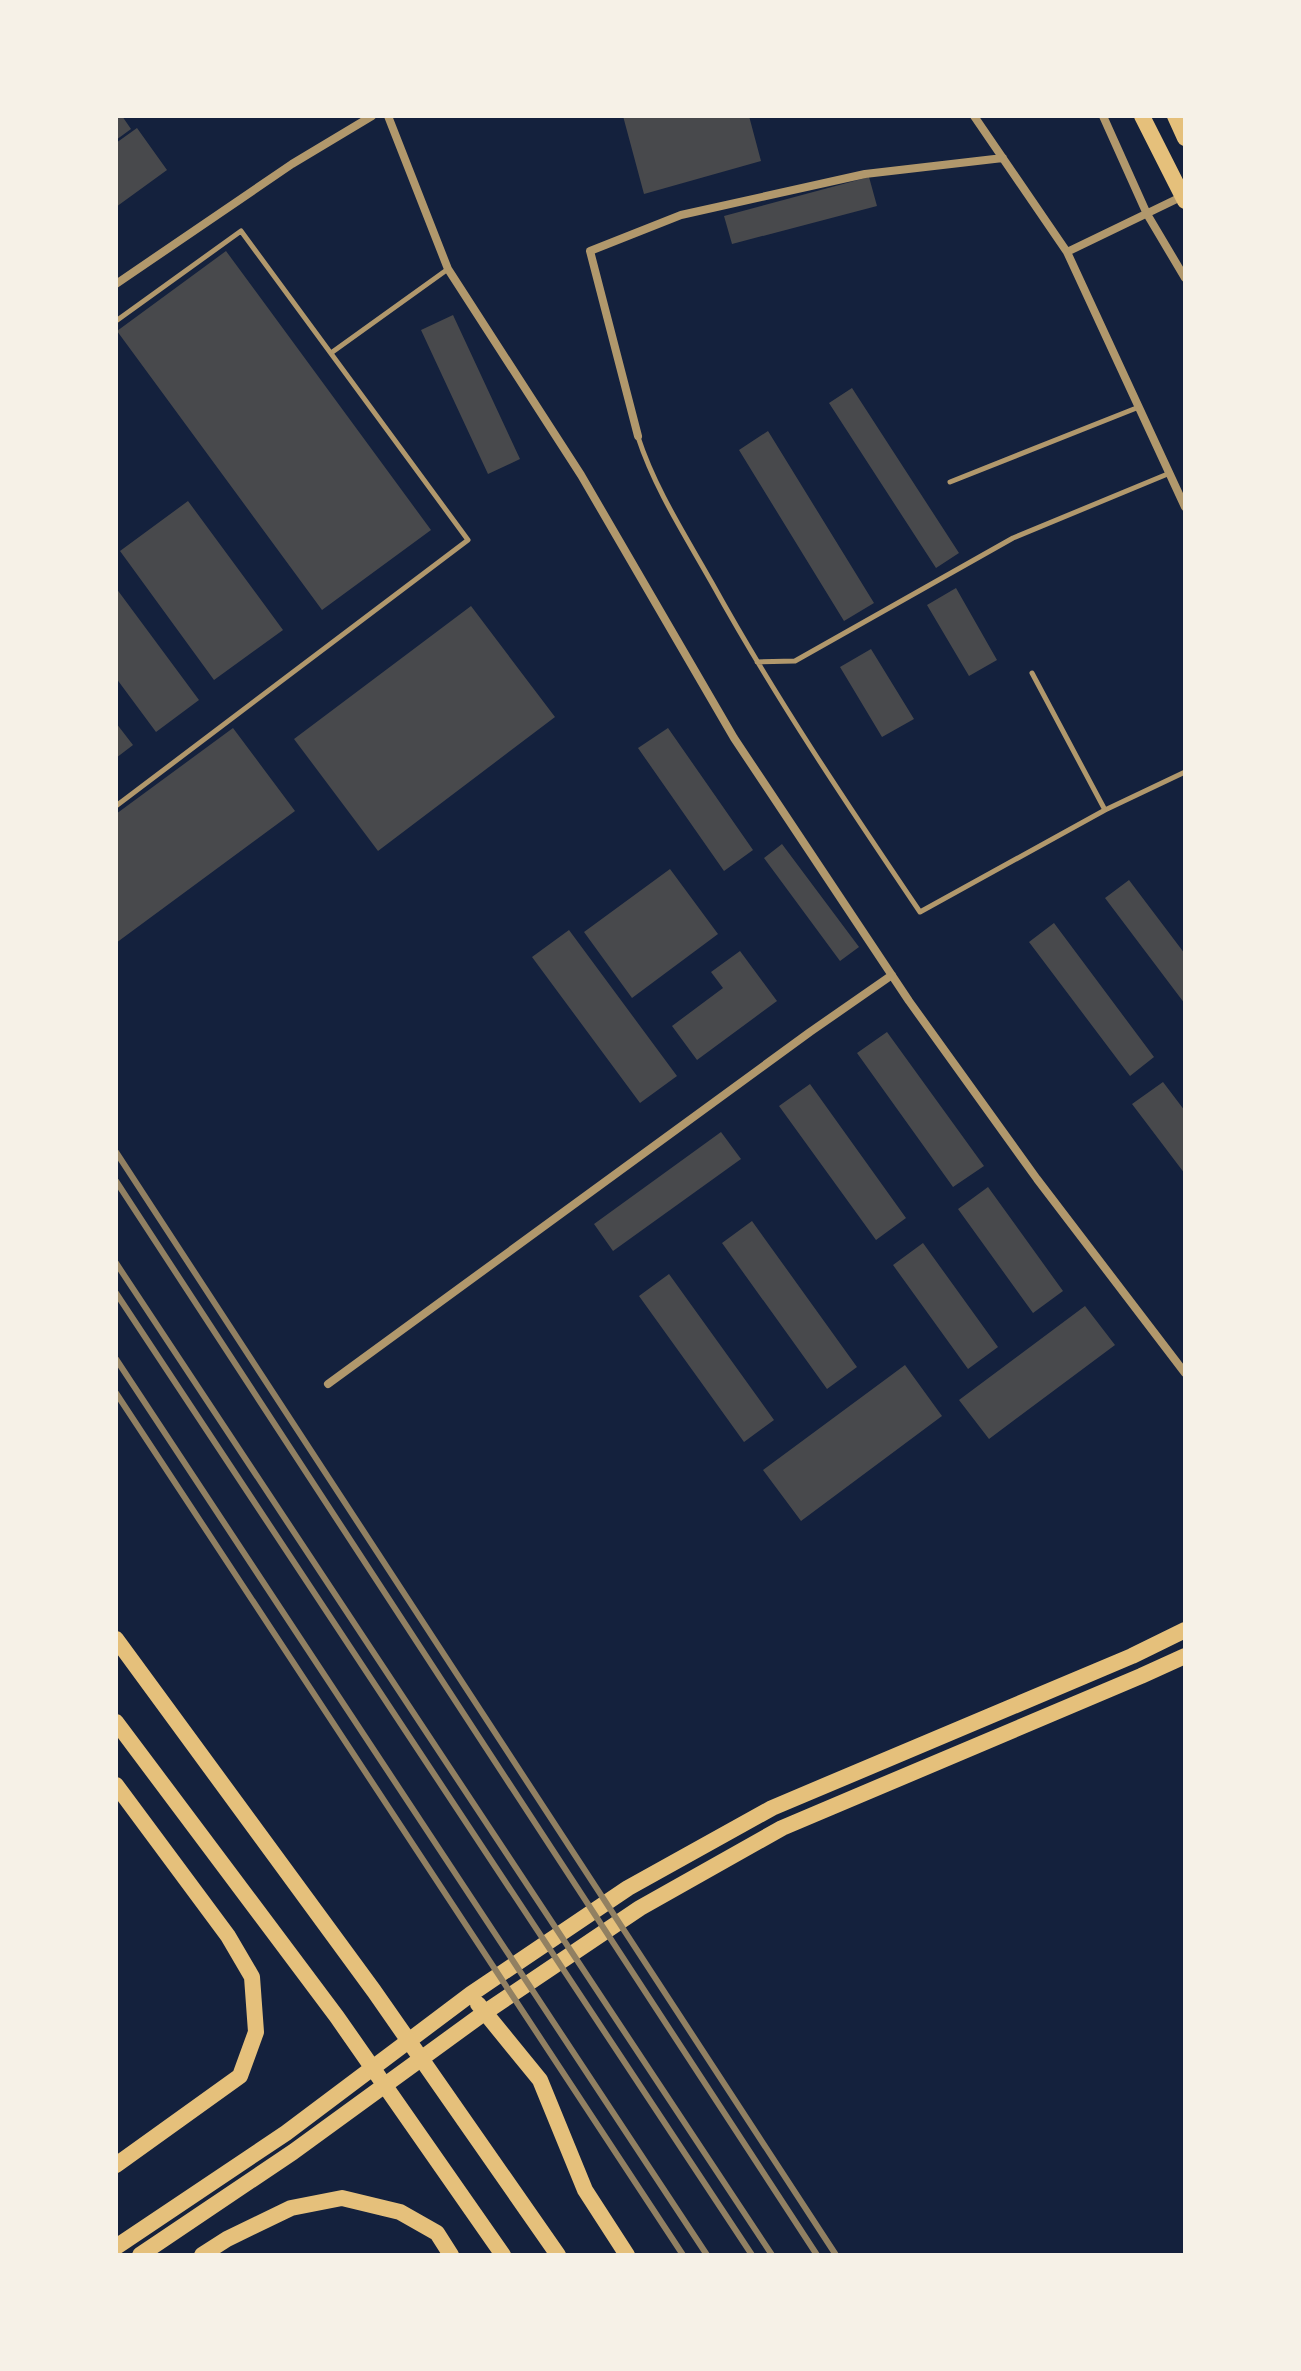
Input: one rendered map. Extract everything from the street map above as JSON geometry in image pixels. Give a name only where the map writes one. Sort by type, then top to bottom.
[{"type":"main road","points":[[1142,116],[1184,198]]},
{"type":"main road","points":[[1175,116],[1185,138]]},
{"type":"main road","points":[[116,2247],[286,2133],[471,1994],[628,1888],[772,1808],[1132,1656],[1185,1630]]},
{"type":"main road","points":[[116,1639],[374,1991],[558,2255]]},
{"type":"main road","points":[[140,2255],[293,2152],[484,2013],[640,1908],[782,1828],[1185,1656]]},
{"type":"main road","points":[[116,1722],[337,2017],[503,2255]]},
{"type":"main road","points":[[116,1785],[228,1936],[252,1977],[256,2032],[240,2076],[116,2165]]},
{"type":"main road","points":[[471,1994],[540,2080],[585,2190],[627,2255]]},
{"type":"main road","points":[[202,2255],[227,2239],[291,2208],[342,2198],[400,2212],[437,2233],[451,2255]]},
{"type":"street","points":[[388,116],[448,269],[581,475],[734,738],[892,975],[1037,1179],[1185,1373]]},
{"type":"street","points":[[974,116],[1067,252],[1185,507]]},
{"type":"street","points":[[1103,116],[1147,214],[1185,278]]},
{"type":"street","points":[[116,284],[292,164],[366,118]]},
{"type":"street","points":[[638,436],[590,251],[681,215],[850,177],[1003,158]]},
{"type":"street","points":[[1067,252],[1184,198]]},
{"type":"street","points":[[328,1384],[892,975]]},
{"type":"lane","points":[[116,321],[241,231],[468,540],[116,806]]},
{"type":"lane","points":[[331,353],[448,269]]},
{"type":"lane","points":[[950,482],[1139,407]]},
{"type":"lane","points":[[638,436],[649,472],[756,662],[815,757],[920,912],[1105,810],[1185,772]]},
{"type":"lane","points":[[756,662],[795,661],[1013,538],[1170,473]]},
{"type":"lane","points":[[1032,673],[1105,810]]},
{"type":"building","points":[[116,116],[122,116],[131,129],[116,140]]},
{"type":"building","points":[[623,116],[749,116],[761,161],[644,194]]},
{"type":"building","points":[[137,128],[167,170],[116,207],[116,143]]},
{"type":"building","points":[[869,177],[877,206],[732,244],[724,216]]},
{"type":"building","points":[[226,251],[431,530],[322,610],[117,331]]},
{"type":"building","points":[[453,315],[520,459],[488,474],[421,330]]},
{"type":"building","points":[[852,388],[959,553],[936,568],[829,403]]},
{"type":"building","points":[[768,431],[874,603],[844,621],[739,450]]},
{"type":"building","points":[[188,501],[283,630],[214,680],[120,551]]},
{"type":"building","points":[[116,588],[199,700],[156,732],[116,678]]},
{"type":"building","points":[[956,588],[997,660],[969,676],[927,605]]},
{"type":"building","points":[[471,606],[555,717],[378,851],[294,739]]},
{"type":"building","points":[[871,649],[914,719],[882,737],[840,667]]},
{"type":"building","points":[[116,723],[133,745],[116,758]]},
{"type":"building","points":[[233,728],[295,811],[116,943],[116,814]]},
{"type":"building","points":[[668,728],[753,850],[724,871],[638,748]]},
{"type":"building","points":[[782,844],[859,947],[840,961],[764,858]]},
{"type":"building","points":[[670,869],[718,934],[632,998],[584,932]]},
{"type":"building","points":[[1129,880],[1185,954],[1185,1004],[1105,898]]},
{"type":"building","points":[[1054,923],[1154,1057],[1130,1076],[1029,942]]},
{"type":"building","points":[[569,930],[677,1076],[640,1103],[532,957]]},
{"type":"building","points":[[740,951],[777,1001],[697,1060],[672,1026],[723,988],[711,972]]},
{"type":"building","points":[[887,1032],[984,1166],[953,1187],[857,1053]]},
{"type":"building","points":[[1163,1082],[1185,1111],[1185,1174],[1132,1104]]},
{"type":"building","points":[[810,1084],[906,1218],[876,1240],[779,1106]]},
{"type":"building","points":[[721,1132],[741,1159],[613,1251],[594,1224]]},
{"type":"building","points":[[988,1187],[1063,1291],[1033,1313],[958,1209]]},
{"type":"building","points":[[752,1221],[857,1367],[827,1389],[722,1243]]},
{"type":"building","points":[[923,1243],[998,1347],[968,1369],[893,1265]]},
{"type":"building","points":[[669,1274],[774,1420],[744,1442],[639,1296]]},
{"type":"building","points":[[1085,1306],[1115,1345],[989,1439],[959,1400]]},
{"type":"building","points":[[905,1365],[942,1416],[801,1521],[763,1470]]},
{"type":"railway","points":[[116,1152],[836,2255]]},
{"type":"railway","points":[[116,1181],[817,2255]]},
{"type":"railway","points":[[116,1263],[772,2255]]},
{"type":"railway","points":[[116,1293],[752,2255]]},
{"type":"railway","points":[[116,1359],[707,2255]]},
{"type":"railway","points":[[116,1393],[683,2255]]}]
